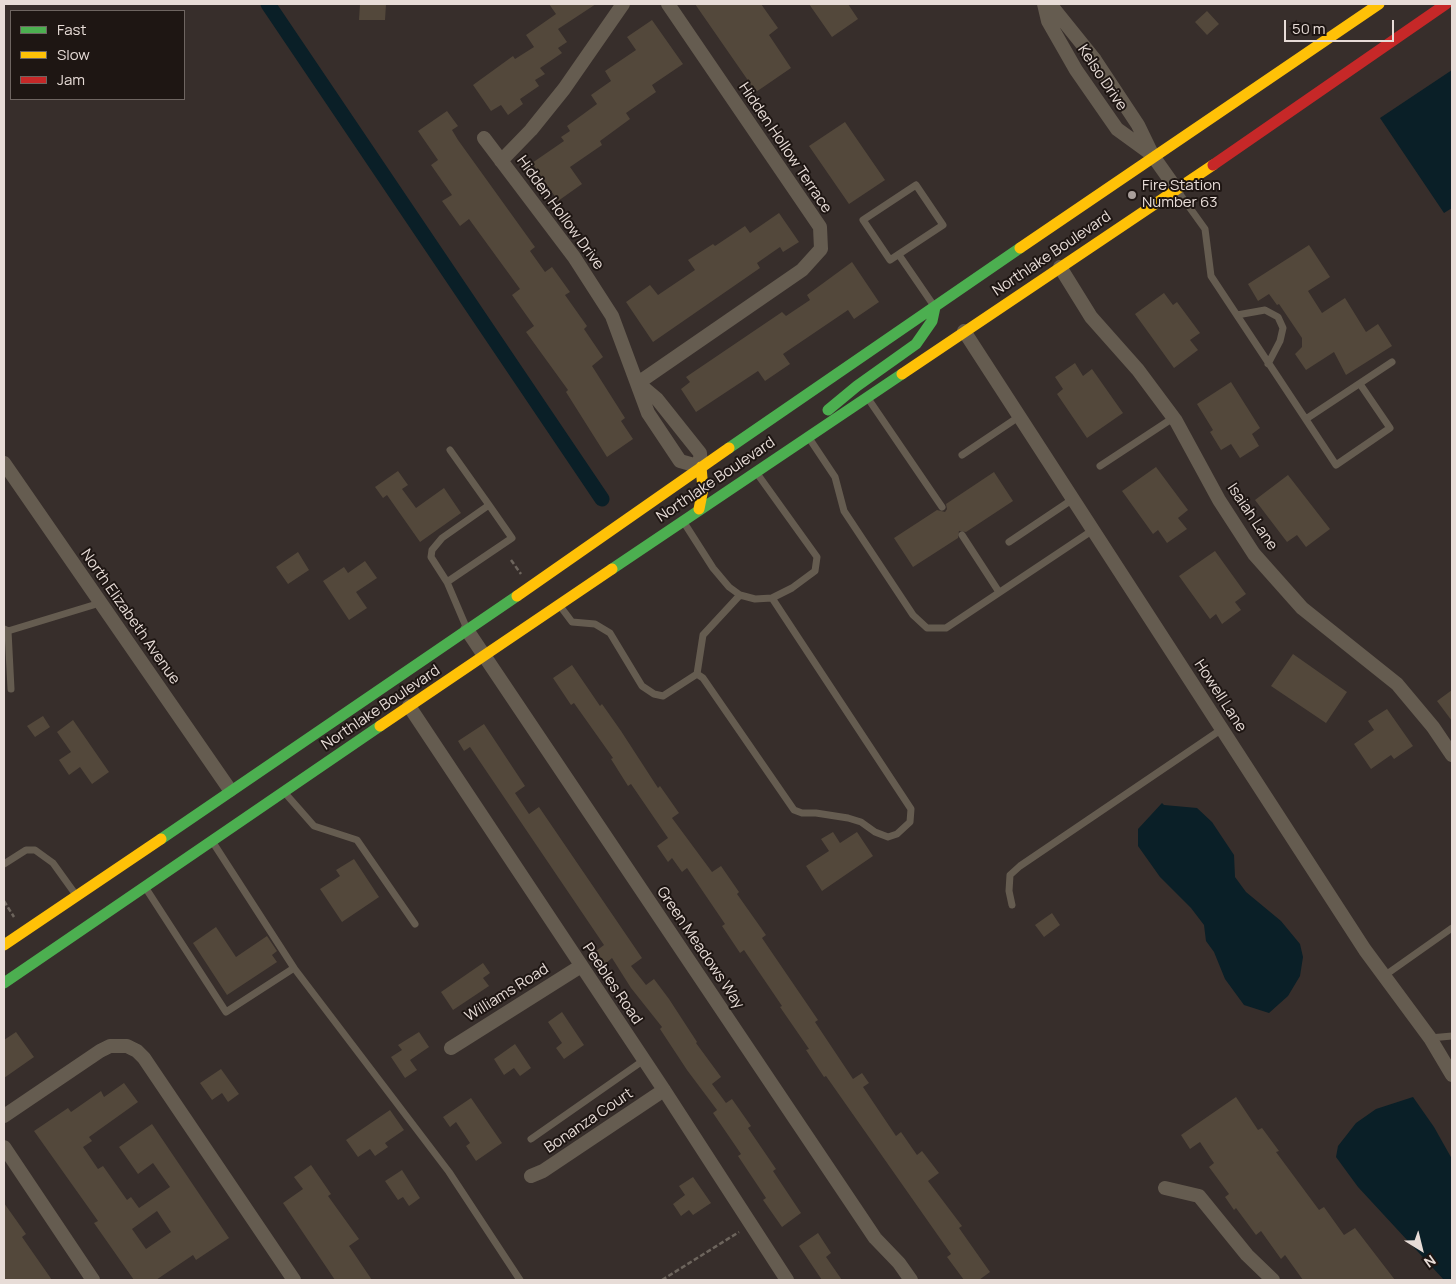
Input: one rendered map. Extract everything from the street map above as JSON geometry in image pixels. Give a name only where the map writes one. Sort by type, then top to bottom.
[{"type":"main road","name":"Northlake Boulevard","points":[[4,945],[566,563],[700,467],[1153,156],[1379,4]]},
{"type":"main road","name":"Northlake Boulevard","points":[[4,983],[409,706],[560,606],[699,509],[1177,190],[1446,4]]},
{"type":"main road","points":[[810,435],[822,414],[857,386],[916,344],[932,321],[935,307]]},
{"type":"main road","points":[[699,509],[703,489],[700,467]]},
{"type":"street","name":"Hidden Hollow Drive","points":[[623,4],[564,89],[531,130],[501,161],[574,257],[612,316],[648,413],[680,460],[700,467]]},
{"type":"street","name":"Hidden Hollow Terrace","points":[[638,384],[802,270],[821,249],[820,227],[668,4]]},
{"type":"street","name":"Kelso Drive","points":[[1044,4],[1048,20],[1076,70],[1118,129],[1153,156]]},
{"type":"street","name":"Kelso Drive","points":[[1050,4],[1100,68],[1138,125],[1153,156],[1177,190]]},
{"type":"street","points":[[484,138],[501,161]]},
{"type":"street","name":"Isaiah Lane","points":[[1060,267],[1091,317],[1138,370],[1173,418],[1219,500],[1254,554],[1302,608],[1397,684],[1433,727],[1452,755]]},
{"type":"street","name":"Howell Lane","points":[[964,331],[1384,976],[1451,1066]]},
{"type":"street","points":[[638,384],[657,399],[700,453],[700,467]]},
{"type":"street","name":"North Elizabeth Avenue","points":[[4,463],[230,790]]},
{"type":"street","name":"Green Meadows Way","points":[[467,630],[875,1238],[899,1263],[911,1280]]},
{"type":"street","name":"Peebles Road","points":[[409,706],[664,1090],[787,1280]]},
{"type":"street","name":"Williams Road","points":[[451,1048],[581,966]]},
{"type":"street","points":[[4,1116],[110,1046],[127,1046],[137,1051],[173,1100],[294,1280]]},
{"type":"street","name":"Bonanza Court","points":[[531,1176],[544,1171],[664,1090]]},
{"type":"street","points":[[4,1147],[93,1280]]},
{"type":"street","points":[[1164,1188],[1199,1196],[1247,1255],[1273,1280]]},
{"type":"lane","points":[[916,185],[943,225],[899,254],[890,260],[863,220],[916,185]]},
{"type":"lane","points":[[1177,190],[1204,229],[1211,276],[1336,465],[1390,428],[1360,384]]},
{"type":"lane","points":[[899,254],[935,307]]},
{"type":"lane","points":[[1237,315],[1265,310],[1278,317],[1283,328],[1280,341],[1268,364]]},
{"type":"lane","points":[[1306,419],[1392,362]]},
{"type":"lane","points":[[866,397],[942,507]]},
{"type":"lane","points":[[962,455],[1020,416]]},
{"type":"lane","points":[[1100,466],[1173,418]]},
{"type":"lane","points":[[810,435],[835,477],[844,511],[913,615],[927,628],[946,628],[1094,530]]},
{"type":"lane","points":[[447,582],[512,538],[450,450]]},
{"type":"lane","points":[[682,521],[713,568],[729,587],[740,595],[755,600],[772,598],[810,576],[815,571],[817,557],[756,471]]},
{"type":"lane","points":[[1009,542],[1073,499]]},
{"type":"lane","points":[[467,630],[447,582],[431,557],[432,550],[442,538],[489,505]]},
{"type":"lane","points":[[962,535],[999,592]]},
{"type":"lane","points":[[560,606],[572,622],[595,624],[610,633],[642,686],[654,694],[663,696],[697,674],[703,635],[740,595]]},
{"type":"lane","points":[[697,674],[708,683],[794,810],[802,813],[833,815],[854,820],[888,837],[904,829],[910,822],[911,809],[772,598]]},
{"type":"lane","points":[[11,689],[5,631],[100,603]]},
{"type":"lane","points":[[1012,904],[1009,891],[1010,875],[1020,866],[1222,729]]},
{"type":"lane","points":[[284,792],[314,826],[357,840],[416,924]]},
{"type":"lane","points":[[212,841],[294,968],[449,1172],[520,1280]]},
{"type":"lane","points":[[4,864],[26,850],[35,850],[53,863],[76,896]]},
{"type":"lane","points":[[145,887],[226,1012],[294,968]]},
{"type":"lane","points":[[1384,976],[1452,928]]},
{"type":"lane","points":[[1430,1038],[1452,1036]]},
{"type":"lane","points":[[531,1139],[644,1060]]},
{"type":"path","points":[[511,560],[521,574]]},
{"type":"path","points":[[4,901],[14,917]]},
{"type":"path","points":[[662,1280],[751,1225]]},
{"type":"water","points":[[1452,70],[1452,208],[1444,213],[1380,118]]},
{"type":"water","points":[[1162,803],[1164,805],[1197,808],[1212,822],[1234,855],[1235,877],[1246,892],[1281,921],[1300,944],[1303,957],[1300,976],[1288,996],[1269,1013],[1244,1005],[1225,979],[1214,952],[1206,941],[1204,925],[1191,908],[1160,877],[1138,846],[1138,829]]},
{"type":"water","points":[[1413,1097],[1434,1127],[1452,1159],[1452,1280],[1444,1280],[1358,1187],[1336,1157],[1338,1146],[1356,1123],[1376,1109]]},
{"type":"building","points":[[360,4],[386,4],[385,20],[359,20]]},
{"type":"building","points":[[549,4],[596,4],[558,29],[567,42],[558,48],[562,53],[540,68],[545,74],[535,80],[539,86],[520,99],[523,104],[508,115],[501,105],[491,111],[473,85],[513,56],[515,59],[534,47],[526,35],[556,14]]},
{"type":"building","points":[[695,4],[761,4],[778,28],[769,35],[791,68],[756,92]]},
{"type":"building","points":[[809,4],[848,4],[858,19],[832,37]]},
{"type":"building","points":[[1207,11],[1219,24],[1207,35],[1195,22]]},
{"type":"building","points":[[652,20],[683,64],[652,85],[656,92],[626,113],[630,119],[600,141],[602,145],[570,167],[582,184],[558,201],[532,163],[564,141],[561,137],[570,131],[567,126],[597,104],[591,95],[611,81],[605,71],[636,50],[627,37]]},
{"type":"building","points":[[447,111],[458,126],[452,130],[458,140],[535,247],[530,251],[545,272],[552,267],[570,292],[565,295],[587,326],[584,329],[603,357],[592,366],[625,418],[621,421],[633,439],[607,457],[566,392],[568,390],[526,332],[534,326],[512,295],[520,289],[469,219],[460,226],[442,201],[452,195],[431,165],[438,160],[418,131]]},
{"type":"building","points":[[845,122],[885,180],[849,204],[809,146]]},
{"type":"building","points":[[779,213],[799,242],[783,252],[780,247],[757,263],[760,268],[653,342],[626,302],[650,285],[658,295],[695,270],[688,260],[713,244],[715,246],[745,226],[750,233]]},
{"type":"building","points":[[1309,245],[1330,277],[1308,291],[1322,313],[1345,298],[1366,332],[1378,324],[1392,346],[1346,375],[1334,352],[1306,370],[1295,354],[1302,347],[1302,338],[1279,304],[1277,305],[1269,294],[1258,301],[1248,284]]},
{"type":"building","points":[[852,262],[879,302],[854,319],[848,310],[783,354],[790,364],[765,381],[758,371],[696,412],[681,389],[690,382],[686,377],[782,312],[786,316],[810,300],[807,295]]},
{"type":"building","points":[[1164,293],[1173,305],[1177,302],[1200,333],[1190,340],[1198,350],[1174,368],[1135,314]]},
{"type":"building","points":[[1075,363],[1083,376],[1092,369],[1123,413],[1087,438],[1057,394],[1063,389],[1055,377]]},
{"type":"building","points":[[1231,382],[1260,428],[1252,434],[1259,446],[1240,458],[1231,444],[1221,450],[1210,432],[1213,430],[1197,404]]},
{"type":"building","points":[[1156,467],[1188,510],[1178,518],[1187,529],[1167,543],[1158,530],[1153,534],[1122,491]]},
{"type":"building","points":[[398,471],[408,485],[402,489],[416,508],[444,488],[461,513],[420,542],[387,495],[383,498],[375,487]]},
{"type":"building","points":[[994,472],[1013,501],[966,532],[959,531],[958,538],[913,567],[894,538],[937,510],[945,512],[947,509],[946,504]]},
{"type":"building","points":[[1288,475],[1330,529],[1306,547],[1297,535],[1287,542],[1255,500]]},
{"type":"building","points":[[1215,551],[1246,594],[1235,602],[1241,610],[1222,624],[1216,614],[1210,619],[1179,576]]},
{"type":"building","points":[[298,552],[309,570],[288,584],[276,567]]},
{"type":"building","points":[[365,561],[377,578],[356,592],[367,608],[349,620],[323,581],[344,567],[348,573]]},
{"type":"building","points":[[1293,654],[1347,692],[1326,723],[1271,686]]},
{"type":"building","points":[[572,665],[600,706],[602,704],[621,731],[658,788],[660,786],[679,813],[672,818],[712,872],[721,866],[739,892],[737,894],[766,935],[762,938],[818,1020],[815,1022],[853,1079],[862,1073],[869,1083],[863,1087],[896,1136],[901,1132],[917,1155],[922,1151],[939,1173],[928,1181],[962,1226],[959,1228],[990,1272],[979,1280],[964,1280],[947,1257],[951,1254],[826,1076],[824,1077],[806,1050],[809,1049],[780,1007],[782,1006],[744,950],[740,953],[722,926],[725,924],[687,868],[682,872],[672,858],[668,862],[657,846],[668,838],[631,784],[628,786],[611,759],[613,758],[574,703],[571,705],[553,678]]},
{"type":"building","points":[[1452,690],[1452,721],[1437,701]]},
{"type":"building","points":[[1387,709],[1413,746],[1394,759],[1391,755],[1371,769],[1354,744],[1374,730],[1368,721]]},
{"type":"building","points":[[43,716],[50,727],[35,737],[27,726]]},
{"type":"building","points":[[73,720],[109,772],[92,784],[80,767],[69,775],[59,760],[71,752],[57,732]]},
{"type":"building","points":[[484,724],[525,786],[515,793],[529,814],[539,807],[642,958],[631,966],[646,985],[654,979],[669,999],[696,1043],[721,1077],[712,1084],[726,1103],[732,1099],[751,1126],[748,1128],[776,1169],[773,1171],[801,1213],[782,1227],[763,1200],[766,1198],[738,1156],[741,1154],[713,1113],[717,1110],[687,1070],[660,1029],[662,1027],[631,988],[612,958],[605,964],[596,951],[604,945],[470,747],[464,751],[458,741]]},
{"type":"building","points":[[833,832],[840,843],[857,832],[873,856],[822,891],[806,866],[829,851],[821,839]]},
{"type":"building","points":[[354,859],[379,897],[342,922],[320,889],[340,876],[336,870]]},
{"type":"building","points":[[1052,913],[1060,925],[1044,937],[1035,925]]},
{"type":"building","points":[[216,927],[236,957],[267,936],[277,951],[272,955],[277,962],[227,995],[193,943]]},
{"type":"building","points":[[483,963],[490,973],[483,978],[489,986],[453,1010],[441,992]]},
{"type":"building","points":[[562,1012],[584,1045],[564,1059],[556,1048],[562,1043],[548,1022]]},
{"type":"building","points":[[16,1032],[34,1057],[4,1078],[4,1040]]},
{"type":"building","points":[[419,1032],[429,1047],[410,1060],[417,1070],[405,1078],[391,1057],[402,1050],[398,1045]]},
{"type":"building","points":[[515,1044],[531,1068],[520,1076],[514,1068],[504,1075],[494,1059]]},
{"type":"building","points":[[221,1069],[239,1094],[228,1102],[222,1093],[212,1100],[200,1083]]},
{"type":"building","points":[[124,1083],[138,1102],[89,1137],[92,1141],[83,1147],[98,1169],[103,1166],[127,1200],[131,1197],[139,1208],[170,1187],[153,1163],[138,1174],[119,1147],[152,1124],[229,1238],[196,1260],[193,1255],[156,1280],[134,1280],[94,1223],[98,1221],[34,1131],[68,1108],[71,1112],[101,1091],[104,1097]],"holes":[[[157,1211],[171,1232],[146,1249],[132,1229]]]},
{"type":"building","points":[[1236,1097],[1258,1130],[1262,1128],[1279,1151],[1276,1152],[1319,1210],[1324,1207],[1344,1235],[1355,1228],[1395,1280],[1303,1280],[1285,1255],[1281,1259],[1261,1231],[1256,1235],[1236,1208],[1234,1210],[1225,1197],[1229,1194],[1209,1167],[1214,1163],[1200,1142],[1190,1149],[1181,1135]]},
{"type":"building","points":[[471,1098],[502,1143],[476,1161],[466,1146],[470,1143],[456,1122],[450,1127],[443,1117]]},
{"type":"building","points":[[390,1110],[404,1130],[385,1143],[388,1147],[375,1156],[370,1149],[358,1157],[346,1140]]},
{"type":"building","points":[[311,1165],[331,1194],[328,1196],[359,1239],[349,1246],[372,1280],[335,1280],[283,1203],[303,1189],[294,1177]]},
{"type":"building","points":[[402,1170],[420,1198],[409,1206],[403,1197],[398,1200],[385,1181]]},
{"type":"building","points":[[693,1177],[711,1203],[693,1215],[689,1210],[681,1216],[673,1204],[685,1195],[679,1186]]},
{"type":"building","points":[[4,1203],[26,1234],[22,1237],[52,1280],[4,1280]]},
{"type":"building","points":[[818,1233],[831,1253],[826,1257],[842,1280],[822,1280],[799,1246]]},
{"type":"waterway","points":[[268,4],[602,499]]},
{"type":"traffic: fast","points":[[729,448],[1020,248]]},
{"type":"traffic: fast","points":[[828,410],[857,386],[916,344],[932,321],[935,307]]},
{"type":"traffic: fast","points":[[612,569],[902,374]]},
{"type":"traffic: fast","points":[[161,839],[517,596]]},
{"type":"traffic: fast","points":[[4,983],[380,726]]},
{"type":"traffic: slow","points":[[1020,248],[1379,4]]},
{"type":"traffic: slow","points":[[902,374],[1213,165]]},
{"type":"traffic: slow","points":[[517,596],[729,448]]},
{"type":"traffic: slow","points":[[699,509],[703,489],[701,467]]},
{"type":"traffic: slow","points":[[380,726],[612,569]]},
{"type":"traffic: slow","points":[[4,945],[161,839]]},
{"type":"traffic: jam","points":[[1213,165],[1446,4]]},
{"type":"place","name":"Fire Station Number 63","points":[[1132,195]]}]
